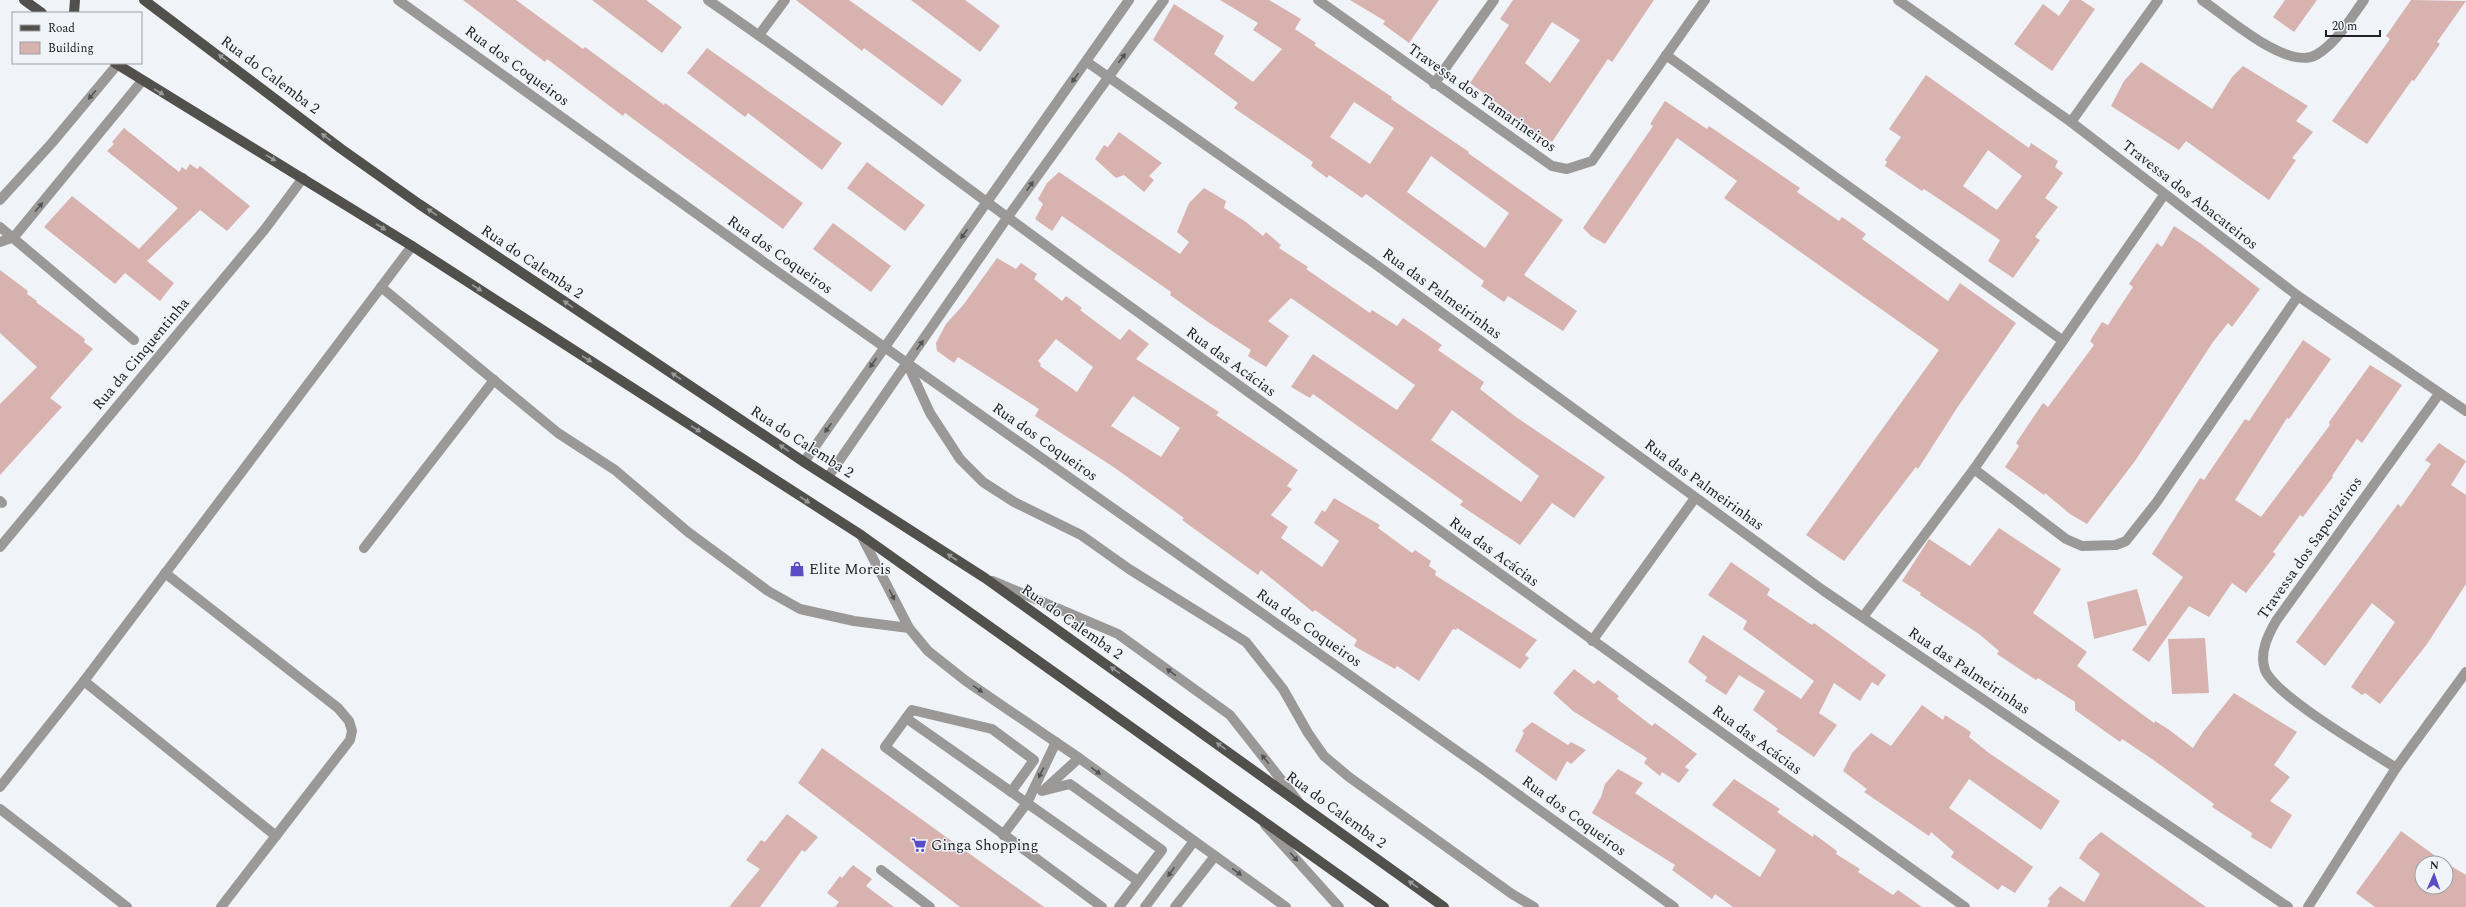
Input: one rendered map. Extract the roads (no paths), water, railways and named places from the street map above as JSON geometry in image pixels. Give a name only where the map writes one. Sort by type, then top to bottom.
[{"type":"main road","points":[[24,0],[41,12]]},
{"type":"main road","points":[[74,12],[75,0]]},
{"type":"main road","name":"Rua do Calemba 2","points":[[144,0],[340,148],[419,204],[828,478],[985,578],[1444,907]]},
{"type":"main road","points":[[116,64],[412,246],[861,535],[1384,907]]},
{"type":"street","name":"Rua dos Coqueiros","points":[[398,0],[1674,907]]},
{"type":"street","name":"Rua das Acácias","points":[[708,0],[760,35],[1007,218],[1592,641],[1965,907]]},
{"type":"street","points":[[760,35],[785,0]]},
{"type":"street","points":[[804,462],[986,202],[1087,62],[1129,0]]},
{"type":"street","points":[[828,478],[1007,218],[1164,0]]},
{"type":"street","name":"Travessa dos Tamarineiros","points":[[1318,0],[1434,84],[1552,166],[1567,169],[1592,161],[1705,0]]},
{"type":"street","points":[[1434,84],[1494,0]]},
{"type":"street","name":"Travessa dos Abacateiros","points":[[1898,0],[2071,122],[2164,195],[2298,296],[2439,394],[2466,411]]},
{"type":"street","points":[[2071,122],[2158,0]]},
{"type":"street","points":[[2202,0],[2267,45],[2294,58],[2307,58],[2322,51],[2336,38],[2364,0]]},
{"type":"street","points":[[1666,55],[2062,340]]},
{"type":"street","name":"Rua das Palmeirinhas","points":[[1087,62],[1375,264],[1695,498],[1863,617],[2288,907]]},
{"type":"street","points":[[0,200],[116,64]]},
{"type":"street","points":[[0,242],[14,237],[142,81]]},
{"type":"street","name":"Rua da Cinquentinha","points":[[0,547],[265,229],[303,178]]},
{"type":"street","points":[[1863,617],[1974,469],[2164,195]]},
{"type":"street","points":[[0,227],[14,237],[134,340]]},
{"type":"street","points":[[0,787],[84,681],[412,246]]},
{"type":"street","points":[[381,287],[558,433],[615,470],[688,532],[768,591],[800,609],[854,621],[909,628]]},
{"type":"street","points":[[1974,469],[2066,539],[2082,546],[2116,545],[2126,541],[2156,503],[2298,296]]},
{"type":"street","points":[[908,363],[935,419],[960,459],[983,482],[1014,502],[1081,535],[1129,569],[1246,642],[1283,689],[1308,733],[1324,756],[1349,777],[1512,894],[1534,907]]},
{"type":"street","points":[[364,548],[494,380]]},
{"type":"street","name":"Travessa dos Sapotizeiros","points":[[2396,768],[2289,696],[2265,670],[2263,655],[2267,636],[2276,621],[2439,394]]},
{"type":"street","points":[[1592,641],[1695,498]]},
{"type":"street","points":[[861,535],[909,628],[928,651],[966,681],[1079,758],[1286,907]]},
{"type":"street","points":[[165,573],[338,708],[349,721],[352,731],[350,740],[220,907]]},
{"type":"street","points":[[985,578],[1118,634],[1230,715],[1298,801]]},
{"type":"street","points":[[2308,907],[2396,768],[2466,672]]},
{"type":"street","points":[[84,681],[276,836]]},
{"type":"street","points":[[1011,792],[1034,760],[992,730],[912,710],[885,747],[1102,907]]},
{"type":"street","points":[[906,718],[1138,881]]},
{"type":"street","points":[[1003,835],[1027,803],[1056,742]]},
{"type":"street","points":[[1027,803],[1042,792],[1079,758]]},
{"type":"street","points":[[1042,792],[1070,784],[1162,850],[1119,907]]},
{"type":"street","points":[[0,809],[127,907]]},
{"type":"street","points":[[1259,818],[1339,907]]},
{"type":"street","points":[[1145,907],[1194,841]]},
{"type":"street","points":[[1175,907],[1215,856]]},
{"type":"street","points":[[881,870],[930,907]]},
{"type":"place","name":"Elite Moreis","points":[[797,569]]},
{"type":"place","name":"Ginga Shopping","points":[[919,845]]}]
